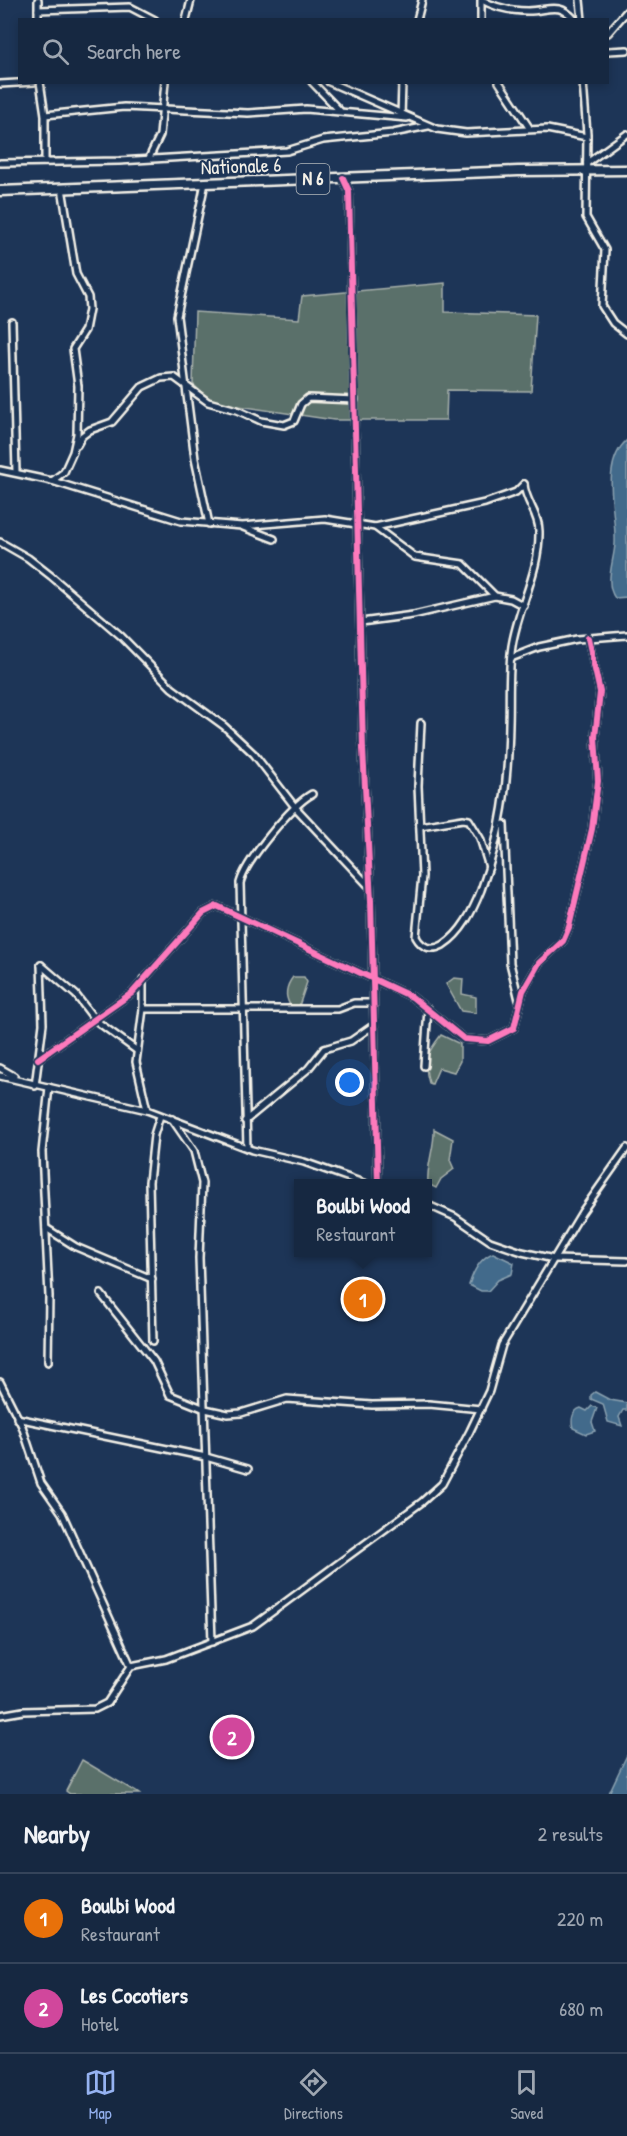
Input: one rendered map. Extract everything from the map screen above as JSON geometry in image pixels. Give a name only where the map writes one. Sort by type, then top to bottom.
[{"type":"main road","name":"Nationale 6","points":[[0,191],[587,166],[627,170]]},
{"type":"street","points":[[38,0],[38,18]]},
{"type":"street","points":[[130,7],[134,0]]},
{"type":"street","points":[[186,18],[191,0]]},
{"type":"street","points":[[418,18],[422,0]]},
{"type":"street","points":[[481,18],[481,0],[520,11],[554,3],[573,18]]},
{"type":"street","points":[[580,0],[582,18]]},
{"type":"street","points":[[38,10],[130,7],[151,18]]},
{"type":"street","points":[[609,32],[627,11]]},
{"type":"street","points":[[609,51],[627,50]]},
{"type":"street","points":[[0,84],[18,83]]},
{"type":"street","points":[[40,84],[45,115],[45,162]]},
{"type":"street","points":[[149,158],[160,135],[165,84]]},
{"type":"street","points":[[314,84],[340,111]]},
{"type":"street","points":[[333,84],[403,117],[428,126],[466,132],[547,129],[587,136]]},
{"type":"street","points":[[402,84],[403,117]]},
{"type":"street","points":[[500,84],[530,129]]},
{"type":"street","points":[[583,84],[587,136],[586,217],[605,250],[602,306],[613,324],[627,334]]},
{"type":"street","points":[[45,115],[124,107],[248,113],[306,109],[403,117]]},
{"type":"street","points":[[0,163],[288,151],[322,140],[393,133],[428,126]]},
{"type":"street","points":[[587,166],[627,134]]},
{"type":"street","points":[[343,178],[349,191],[378,1179]]},
{"type":"street","points":[[205,183],[177,316],[184,385],[209,524]]},
{"type":"street","points":[[62,188],[76,274],[89,303],[85,330],[73,349],[78,386],[77,434],[73,452]]},
{"type":"street","points":[[12,322],[16,472]]},
{"type":"street","points":[[52,480],[64,472],[82,436],[112,422],[142,387],[152,380],[174,378],[208,402],[261,421],[284,425],[294,421],[301,404],[308,398],[355,400]]},
{"type":"street","points":[[0,470],[52,480],[159,516],[209,524],[242,526],[325,519],[358,523],[375,528],[415,557],[463,564],[495,596]]},
{"type":"street","points":[[38,1059],[124,999],[203,913],[217,906],[412,997],[457,1036],[473,1041],[488,1041],[514,1028],[519,1016],[519,1001],[510,963],[503,814],[511,658],[514,639],[537,561],[540,531],[526,499],[524,484],[516,492],[485,503],[375,528]]},
{"type":"street","points":[[242,526],[274,539]]},
{"type":"street","points":[[0,542],[28,558],[51,576],[121,636],[172,688],[224,726],[254,754],[295,807],[369,886]]},
{"type":"street","points":[[361,622],[413,615],[495,596],[511,599],[524,606]]},
{"type":"street","points":[[511,658],[539,647],[588,638],[627,636]]},
{"type":"street","points":[[519,1001],[539,963],[563,941],[569,927],[592,829],[598,780],[595,730],[600,708],[600,692],[588,638]]},
{"type":"street","points":[[421,723],[418,762],[422,876],[416,938],[426,948],[439,947],[457,933],[472,909],[489,867],[503,814]]},
{"type":"street","points":[[247,1148],[240,883],[243,871],[295,807],[312,794]]},
{"type":"street","points":[[420,826],[463,819],[470,820],[480,838],[489,867]]},
{"type":"street","points":[[35,1086],[44,1014],[41,965],[76,995],[95,1020],[136,1050]]},
{"type":"street","points":[[143,979],[143,1009],[136,1050],[137,1074],[147,1110]]},
{"type":"street","points":[[143,1009],[338,1009],[354,1003],[374,1004]]},
{"type":"street","points":[[424,1066],[428,1009]]},
{"type":"street","points":[[245,1121],[308,1069],[324,1049],[351,1041],[374,1024]]},
{"type":"street","points":[[0,1068],[35,1086],[49,1087],[147,1110],[247,1148],[304,1162],[352,1179]]},
{"type":"street","points":[[0,1076],[18,1079]]},
{"type":"street","points":[[48,1362],[42,1134],[49,1087]]},
{"type":"street","points":[[153,1341],[149,1182],[154,1135],[160,1116]]},
{"type":"street","points":[[172,1119],[194,1151],[202,1183],[200,1258],[212,1642]]},
{"type":"street","points":[[0,1715],[23,1711],[95,1709],[107,1703],[131,1666],[166,1659],[236,1635],[268,1616],[422,1502],[442,1484],[481,1409],[502,1345],[582,1212],[627,1148]]},
{"type":"street","points":[[432,1207],[455,1217],[504,1247],[554,1259],[627,1261]]},
{"type":"street","points":[[46,1228],[76,1247],[152,1280]]},
{"type":"street","points":[[101,1294],[154,1361],[170,1395],[205,1409],[228,1414],[242,1413],[287,1399],[372,1405],[429,1404],[481,1409]]},
{"type":"street","points":[[0,1382],[17,1418],[41,1483],[62,1513],[131,1666]]},
{"type":"street","points":[[17,1418],[206,1457],[248,1469]]},
{"type":"green space","points":[[445,283],[445,312],[536,315],[531,391],[447,390],[446,420],[334,420],[211,402],[193,384],[195,312],[299,319],[302,296]]},
{"type":"green space","points":[[293,977],[304,977],[307,982],[299,1006],[290,1005],[286,994]]},
{"type":"green space","points":[[454,978],[463,979],[462,994],[476,997],[476,1013],[461,1011],[446,984]]},
{"type":"green space","points":[[441,1035],[460,1044],[460,1061],[454,1072],[439,1068],[432,1084],[429,1083],[426,1062]]},
{"type":"green space","points":[[434,1129],[453,1139],[450,1160],[454,1169],[441,1179],[436,1188],[432,1186],[432,1179],[428,1179]]},
{"type":"green space","points":[[82,1760],[139,1794],[70,1794],[66,1791]]},
{"type":"water","points":[[627,440],[627,597],[615,598],[610,586],[615,544],[611,476],[619,450]]},
{"type":"water","points":[[493,1253],[514,1263],[512,1274],[498,1280],[488,1291],[481,1291],[469,1285],[484,1258]]},
{"type":"water","points":[[595,1392],[610,1400],[627,1403],[627,1410],[623,1410],[619,1417],[622,1426],[608,1422],[603,1404],[591,1399],[591,1395]]},
{"type":"water","points":[[592,1406],[597,1408],[592,1422],[595,1431],[586,1434],[573,1428],[572,1419],[576,1411],[581,1408],[587,1411]]},
{"type":"water","points":[[627,1755],[627,1794],[608,1794],[609,1793]]},
{"type":"cycle path","points":[[343,178],[349,191],[363,749],[371,901],[378,1179]]},
{"type":"cycle path","points":[[38,1059],[132,993],[203,913],[217,906],[412,997],[464,1039],[488,1041],[514,1028],[523,991],[539,963],[563,941],[569,927],[592,829],[598,781],[595,737],[600,692],[588,638]]},
{"type":"place","name":"Boulbi Wood","points":[[363,1299]]},
{"type":"place","name":"Les Cocotiers","points":[[232,1737]]}]
